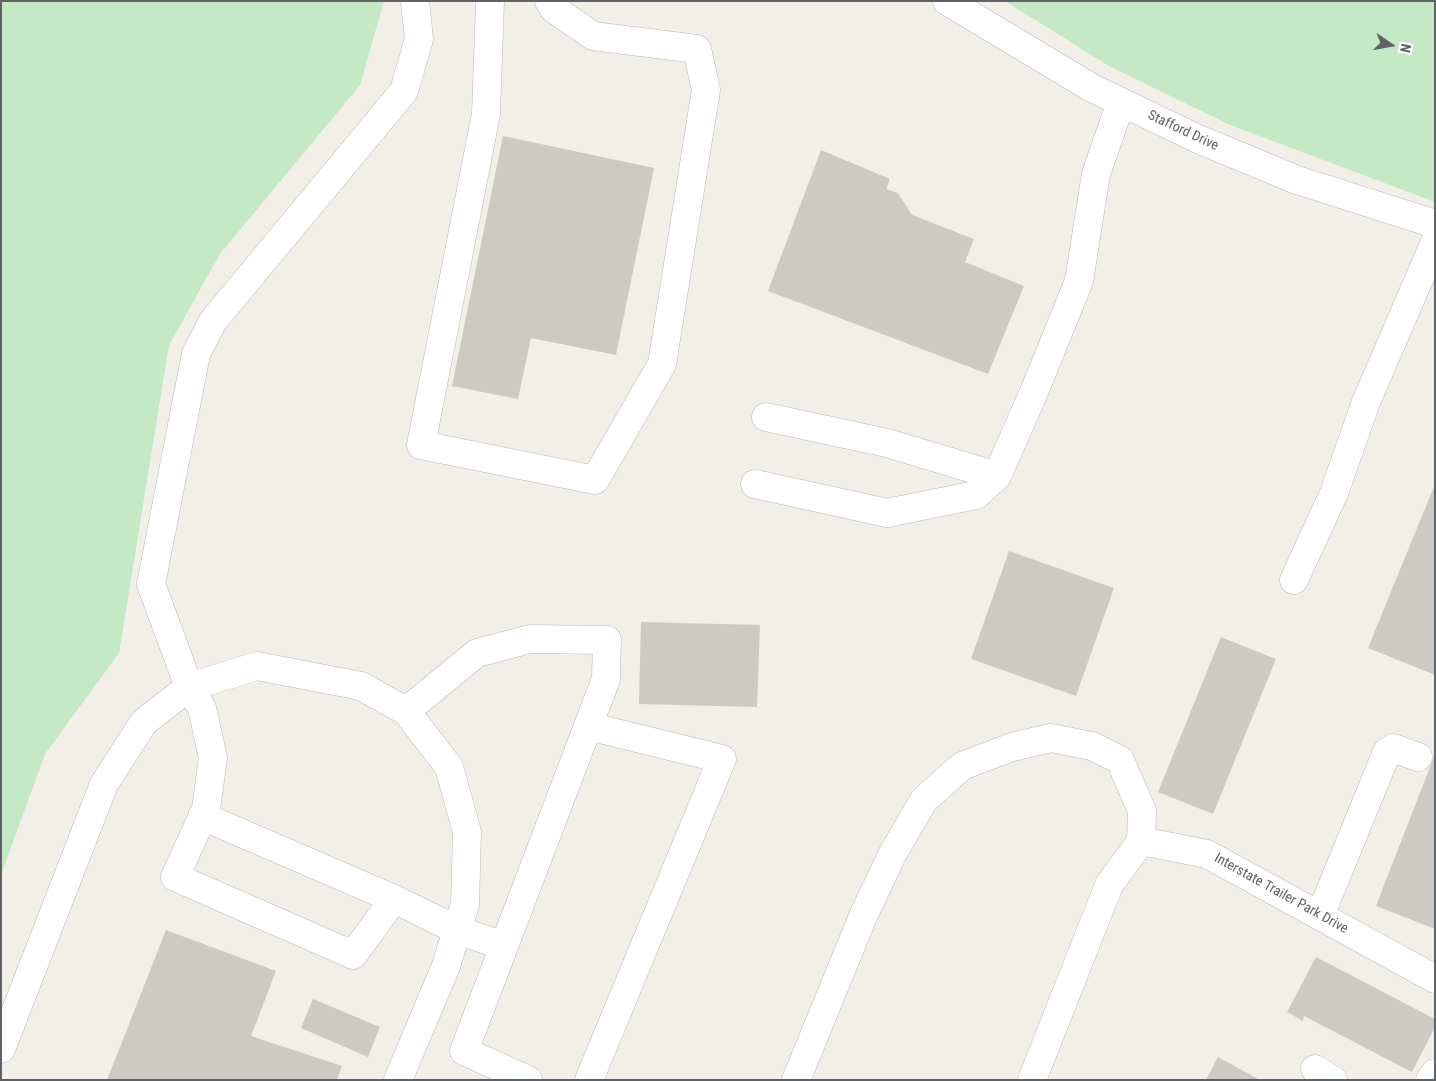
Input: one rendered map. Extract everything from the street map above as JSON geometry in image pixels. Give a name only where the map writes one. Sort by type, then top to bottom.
[{"type":"street","points":[[394,899],[353,955],[175,878],[206,808],[213,758],[202,708],[189,687],[151,584],[196,354],[213,321],[404,91],[419,39],[415,1]]},
{"type":"street","points":[[490,1],[486,114],[421,445],[595,480],[662,364],[706,90],[698,49],[593,36],[554,9],[549,1]]},
{"type":"street","name":"Stafford Drive","points":[[947,1],[1051,64],[1121,102],[1198,139],[1297,180],[1435,224]]},
{"type":"street","points":[[755,484],[887,513],[976,496],[997,476],[1034,392],[1079,281],[1096,174],[1121,102]]},
{"type":"street","points":[[1294,580],[1334,493],[1366,402],[1435,242]]},
{"type":"street","points":[[766,417],[887,443],[997,476]]},
{"type":"street","points":[[406,710],[478,653],[530,639],[607,640],[606,679],[464,1051],[528,1080]]},
{"type":"street","points":[[1,1049],[104,784],[144,722],[189,687],[257,666],[362,686],[406,710],[450,767],[467,832],[465,904],[446,966],[398,1080]]},
{"type":"street","points":[[588,726],[722,759],[589,1080]]},
{"type":"street","points":[[796,1080],[864,914],[893,853],[924,800],[962,766],[1012,747],[1051,738],[1092,746],[1120,760],[1142,811],[1141,842],[1109,884],[1032,1080]]},
{"type":"street","points":[[1320,916],[1387,752],[1393,748],[1418,757]]},
{"type":"street","points":[[202,816],[394,899],[457,930],[504,946]]},
{"type":"street","name":"Interstate Trailer Park Drive","points":[[1141,842],[1207,854],[1435,979]]},
{"type":"street","points":[[1430,1080],[1435,1072]]},
{"type":"green space","points":[[1,1],[384,1],[360,85],[220,254],[169,345],[119,653],[45,754],[1,875]]},
{"type":"green space","points":[[1005,1],[1435,1],[1435,202],[1230,125],[1109,66]]},
{"type":"building","points":[[503,136],[654,168],[616,355],[531,338],[518,399],[452,386]]},
{"type":"building","points":[[821,150],[890,179],[886,189],[898,193],[912,215],[974,239],[965,262],[1024,286],[988,374],[768,291]]},
{"type":"building","points":[[1435,484],[1435,675],[1368,648]]},
{"type":"building","points":[[1009,551],[1114,588],[1076,696],[971,659]]},
{"type":"building","points":[[641,622],[760,625],[757,707],[639,704]]},
{"type":"building","points":[[1221,637],[1276,659],[1213,814],[1158,792]]},
{"type":"building","points":[[1435,754],[1435,929],[1376,906]]},
{"type":"building","points":[[166,930],[276,971],[251,1036],[342,1066],[337,1080],[107,1080]]},
{"type":"building","points":[[1316,957],[1435,1019],[1435,1027],[1412,1072],[1304,1016],[1303,1021],[1287,1012]]},
{"type":"building","points":[[313,999],[380,1027],[368,1057],[301,1028]]},
{"type":"building","points":[[1218,1057],[1260,1080],[1206,1080]]}]
